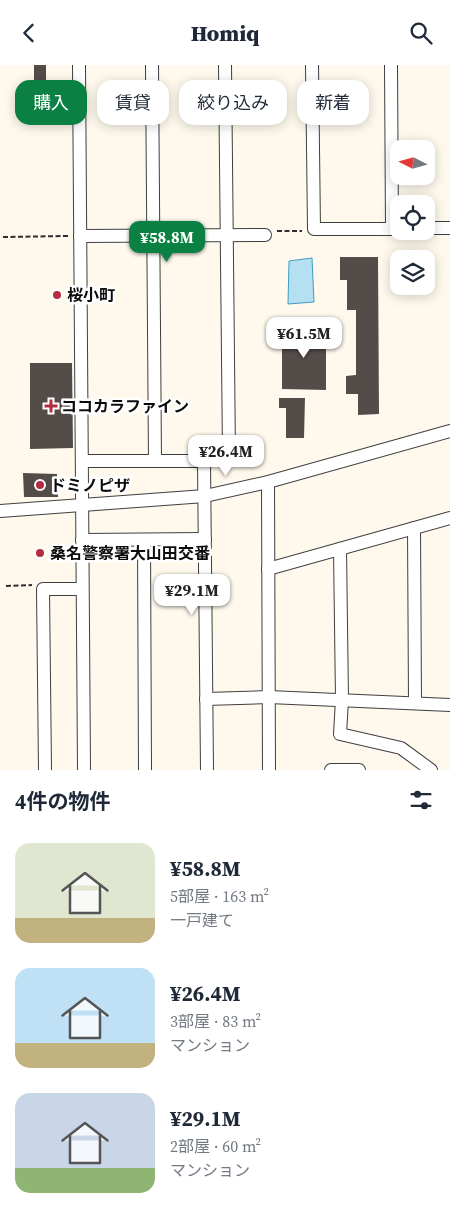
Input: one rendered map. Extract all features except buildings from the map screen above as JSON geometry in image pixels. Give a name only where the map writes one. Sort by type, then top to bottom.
[{"type":"street","points":[[79,65],[84,770]]},
{"type":"street","points":[[152,65],[155,461]]},
{"type":"street","points":[[82,461],[204,461],[229,455],[225,65]]},
{"type":"street","points":[[312,65],[314,229],[390,229]]},
{"type":"street","points":[[391,65],[395,195]]},
{"type":"street","points":[[435,229],[450,228]]},
{"type":"street","points":[[80,236],[267,233]]},
{"type":"street","points":[[0,511],[205,496],[268,482],[450,431]]},
{"type":"street","points":[[204,461],[207,770]]},
{"type":"street","points":[[268,482],[269,770]]},
{"type":"street","points":[[268,569],[450,518]]},
{"type":"street","points":[[414,528],[415,703]]},
{"type":"street","points":[[82,540],[205,539]]},
{"type":"street","points":[[144,540],[145,770]]},
{"type":"street","points":[[340,549],[342,700],[340,734],[401,748],[431,770]]},
{"type":"street","points":[[45,770],[43,589],[82,589]]},
{"type":"street","points":[[206,699],[269,697],[450,705]]},
{"type":"street","points":[[331,770],[359,770]]},
{"type":"path","points":[[267,233],[314,229]]},
{"type":"path","points":[[3,237],[80,236]]},
{"type":"path","points":[[6,585],[39,585],[43,589]]},
{"type":"water","points":[[312,258],[314,302],[288,304],[289,261]]},
{"type":"place","name":"桜小町","points":[[57,295]]},
{"type":"place","name":"ココカラファイン","points":[[51,406]]},
{"type":"place","name":"ドミノピザ","points":[[40,485]]},
{"type":"place","name":"桑名警察署大山田交番","points":[[40,553]]}]
